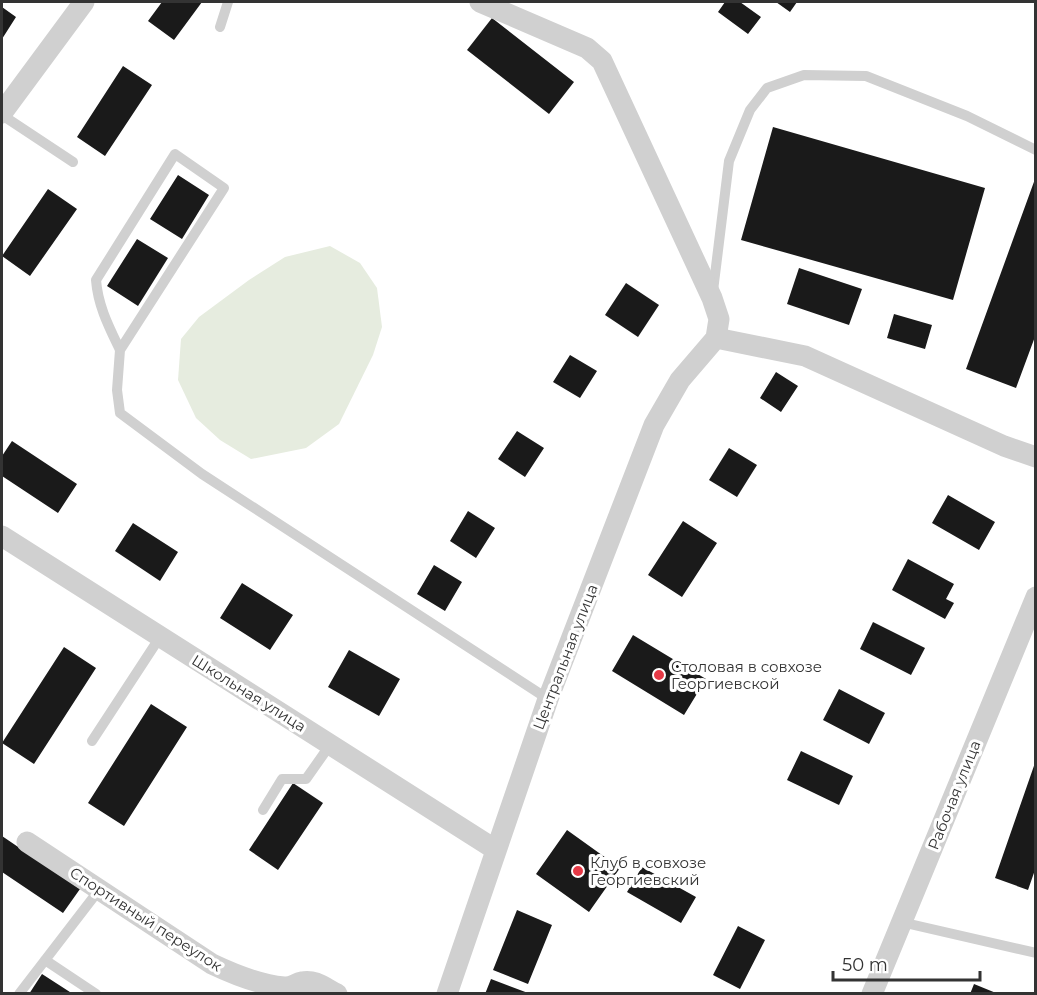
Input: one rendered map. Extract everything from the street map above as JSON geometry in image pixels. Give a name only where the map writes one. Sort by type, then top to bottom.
[{"type":"street","points":[[2,114],[84,2]]},
{"type":"street","points":[[480,2],[587,48],[602,61],[712,298],[719,319],[716,338],[805,356],[1004,446],[1035,457]]},
{"type":"street","name":"Центральная улица","points":[[447,993],[548,699],[654,425],[680,380],[716,338]]},
{"type":"street","name":"Школьная улица","points":[[2,536],[496,850]]},
{"type":"street","name":"Рабочая улица","points":[[872,993],[1035,597]]},
{"type":"street","name":"Спортивный переулок","points":[[27,842],[212,964],[230,973],[291,988],[299,982],[313,981],[336,993]]},
{"type":"lane","points":[[220,27],[228,2]]},
{"type":"lane","points":[[712,298],[729,161],[750,110],[767,88],[804,75],[866,76],[967,116],[1035,150]]},
{"type":"lane","points":[[2,114],[73,162]]},
{"type":"lane","points":[[120,350],[103,315],[97,297],[96,280],[175,154],[224,188],[120,350],[117,390],[120,413],[202,474],[548,699]]},
{"type":"lane","points":[[92,741],[160,637]]},
{"type":"lane","points":[[263,810],[282,779],[306,779],[330,745]]},
{"type":"lane","points":[[19,993],[99,890]]},
{"type":"lane","points":[[901,922],[1035,953]]},
{"type":"lane","points":[[45,960],[96,993]]},
{"type":"shaded area","points":[[330,246],[360,263],[377,288],[382,327],[373,355],[339,424],[306,448],[251,459],[220,440],[196,418],[178,380],[181,339],[199,317],[285,257]]},
{"type":"building","points":[[162,2],[202,2],[174,40],[148,21]]},
{"type":"building","points":[[725,2],[740,2],[761,17],[748,34],[718,12]]},
{"type":"building","points":[[776,2],[797,2],[790,12]]},
{"type":"building","points":[[2,7],[16,17],[2,39]]},
{"type":"building","points":[[492,18],[574,82],[549,114],[467,50]]},
{"type":"building","points":[[123,66],[152,85],[105,156],[77,137]]},
{"type":"building","points":[[773,127],[985,188],[953,300],[741,240]]},
{"type":"building","points":[[178,175],[209,195],[182,239],[150,219]]},
{"type":"building","points":[[1035,179],[1036,334],[1016,388],[966,369]]},
{"type":"building","points":[[48,189],[77,209],[30,276],[2,256]]},
{"type":"building","points":[[137,239],[168,258],[138,306],[107,286]]},
{"type":"building","points":[[799,268],[862,289],[849,325],[787,304]]},
{"type":"building","points":[[626,283],[659,305],[638,337],[605,315]]},
{"type":"building","points":[[894,314],[932,325],[925,349],[887,338]]},
{"type":"building","points":[[570,355],[597,371],[580,398],[553,382]]},
{"type":"building","points":[[776,372],[798,386],[781,412],[760,398]]},
{"type":"building","points":[[517,431],[544,448],[525,477],[498,459]]},
{"type":"building","points":[[12,441],[77,484],[58,513],[2,476],[2,456]]},
{"type":"building","points":[[729,448],[757,465],[737,497],[709,480]]},
{"type":"building","points":[[948,495],[995,522],[979,550],[932,523]]},
{"type":"building","points":[[468,511],[495,528],[476,558],[450,541]]},
{"type":"building","points":[[683,521],[717,543],[682,597],[648,575]]},
{"type":"building","points":[[133,523],[178,552],[160,581],[115,551]]},
{"type":"building","points":[[908,559],[954,584],[946,599],[954,603],[945,619],[892,590]]},
{"type":"building","points":[[434,565],[462,582],[445,611],[417,594]]},
{"type":"building","points":[[242,583],[293,615],[270,650],[220,618]]},
{"type":"building","points":[[873,622],[925,648],[911,675],[860,649]]},
{"type":"building","name":"Столовая в совхозе Георгиевской","points":[[633,635],[706,679],[684,715],[612,671]]},
{"type":"building","points":[[64,647],[96,668],[34,764],[2,743]]},
{"type":"building","points":[[349,650],[400,679],[379,716],[328,687]]},
{"type":"building","points":[[839,689],[885,713],[869,744],[823,720]]},
{"type":"building","points":[[151,704],[187,727],[124,826],[88,803]]},
{"type":"building","points":[[801,751],[853,776],[839,805],[787,780]]},
{"type":"building","points":[[1036,760],[1036,867],[1028,890],[995,878]]},
{"type":"building","points":[[293,783],[323,803],[278,870],[249,850]]},
{"type":"building","name":"Клуб в совхозе Георгиевский","points":[[567,830],[620,868],[589,912],[536,874]]},
{"type":"building","points":[[2,836],[80,889],[63,913],[2,872]]},
{"type":"building","points":[[642,867],[696,897],[681,923],[627,892]]},
{"type":"building","points":[[517,910],[552,925],[528,984],[493,970]]},
{"type":"building","points":[[738,926],[765,940],[740,989],[713,975]]},
{"type":"building","points":[[42,974],[73,994],[29,994]]},
{"type":"building","points":[[491,979],[528,993],[528,994],[485,994]]},
{"type":"building","points":[[974,984],[996,993],[996,994],[970,994]]},
{"type":"place","name":"Столовая в совхозе Георгиевской","points":[[659,675]]},
{"type":"place","name":"Клуб в совхозе Георгиевский","points":[[578,871]]}]
